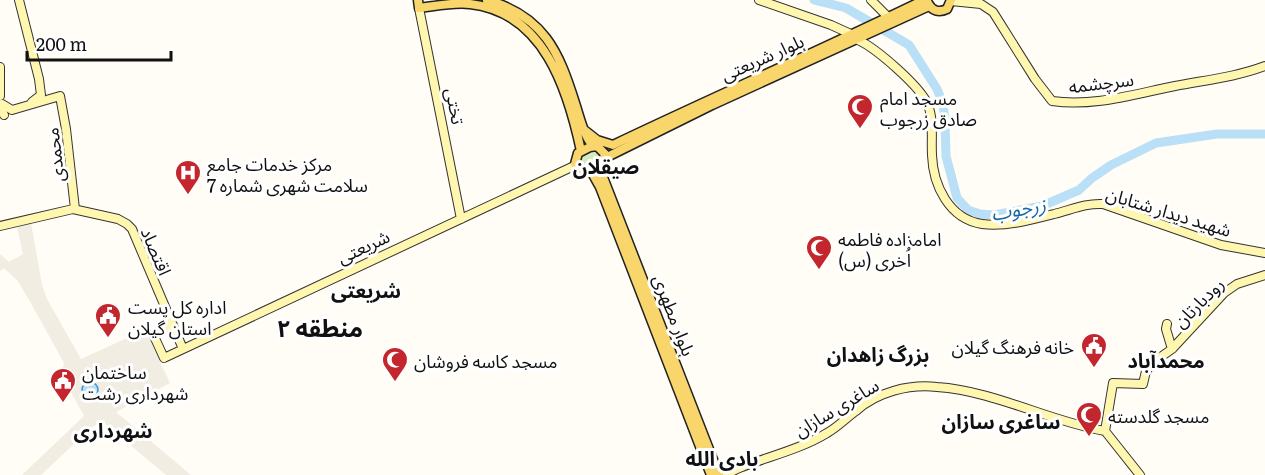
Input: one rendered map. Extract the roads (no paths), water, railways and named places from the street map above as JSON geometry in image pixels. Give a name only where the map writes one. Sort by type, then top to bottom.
[{"type":"main road","points":[[0,67],[0,101],[11,110],[48,100],[39,79],[19,0]]},
{"type":"main road","points":[[487,0],[533,22],[548,38],[564,69],[583,129],[593,146]]},
{"type":"main road","name":"شهید دیدار شتابان","points":[[759,0],[856,36],[891,63],[913,86],[926,100],[930,111],[932,158],[942,198],[965,218],[978,223],[1007,224],[1055,214],[1087,203],[1103,204],[1221,245],[1265,254]]},
{"type":"main road","points":[[871,0],[889,20],[870,34],[874,50]]},
{"type":"main road","points":[[905,9],[909,0]]},
{"type":"main road","points":[[927,2],[936,11],[943,11],[949,6],[951,0]]},
{"type":"main road","name":"سرچشمه","points":[[951,0],[981,4],[993,12],[1035,79],[1052,101],[1078,104],[1101,101],[1226,77],[1265,66]]},
{"type":"main road","name":"بلوار شریعتی","points":[[889,20],[905,9],[927,2]]},
{"type":"main road","name":"بلوار شریعتی","points":[[605,158],[617,146],[774,69],[856,36],[927,2]]},
{"type":"main road","points":[[419,4],[463,3],[489,8],[516,22],[534,36],[550,58],[557,74],[573,119],[581,152]]},
{"type":"main road","name":"تختی","points":[[419,4],[461,219]]},
{"type":"main road","name":"بلوار شریعتی","points":[[856,36],[870,34]]},
{"type":"main road","points":[[23,107],[39,98],[39,79]]},
{"type":"main road","name":"محمدی","points":[[48,100],[60,96],[75,210]]},
{"type":"main road","points":[[583,129],[597,140],[617,146]]},
{"type":"main road","points":[[593,146],[600,148],[605,158],[599,167],[584,172],[576,165],[576,157],[593,146]]},
{"type":"main road","name":"شریعتی","points":[[172,325],[153,334],[164,358],[576,165]]},
{"type":"main road","name":"بلوار مطهری","points":[[599,167],[718,475]]},
{"type":"main road","name":"بلوار مطهری","points":[[591,171],[600,187],[718,475]]},
{"type":"main road","name":"اقتصاد","points":[[0,226],[75,210],[123,221],[131,228],[183,349]]},
{"type":"main road","name":"رودبارتان","points":[[1105,431],[1113,383],[1143,384],[1146,371],[1155,361],[1172,349],[1224,292],[1238,284],[1265,275]]},
{"type":"main road","points":[[1167,324],[1166,329],[1172,349]]},
{"type":"main road","name":"ساغری سازان","points":[[718,475],[797,448],[827,433],[881,394],[912,388],[936,386],[975,393],[1082,427],[1105,431]]},
{"type":"main road","points":[[1105,431],[1140,475]]},
{"type":"water","points":[[90,382],[96,384],[98,390],[96,396],[90,398],[84,396],[82,390],[84,384]]},
{"type":"waterway","name":"زرجوب","points":[[814,0],[846,8],[909,45],[937,89],[943,104],[946,156],[957,198],[968,210],[980,214],[994,215],[1042,206],[1079,190],[1111,165],[1156,143],[1217,134],[1265,134]]},
{"type":"place","name":"مسجد امام صادق زرجوب","points":[[860,130]]},
{"type":"place","name":"مرکز خدمات جامع سلامت شهری شماره 7","points":[[188,196]]},
{"type":"place","name":"امامزاده فاطمه اُخری (س)","points":[[819,271]]},
{"type":"place","name":"اداره کل پست استان گیلان","points":[[108,339]]},
{"type":"place","name":"خانه فرهنگ گیلان","points":[[1094,369]]},
{"type":"place","name":"مسجد کاسه فروشان","points":[[395,383]]},
{"type":"place","name":"ساختمان شهرداری رشت","points":[[63,404]]},
{"type":"place","name":"مسجد گلدسته","points":[[1089,438]]},
{"type":"district","name":"صیقلان","points":[[606,165]]},
{"type":"district","name":"شریعتی","points":[[366,289]]},
{"type":"district","name":"منطقه ۲","points":[[320,326]]},
{"type":"district","name":"بزرگ زاهدان","points":[[878,353]]},
{"type":"district","name":"محمدآباد","points":[[1166,359]]},
{"type":"district","name":"ساغری سازان","points":[[1001,420]]},
{"type":"district","name":"شهرداری","points":[[113,429]]},
{"type":"district","name":"بادی الله","points":[[722,457]]}]
